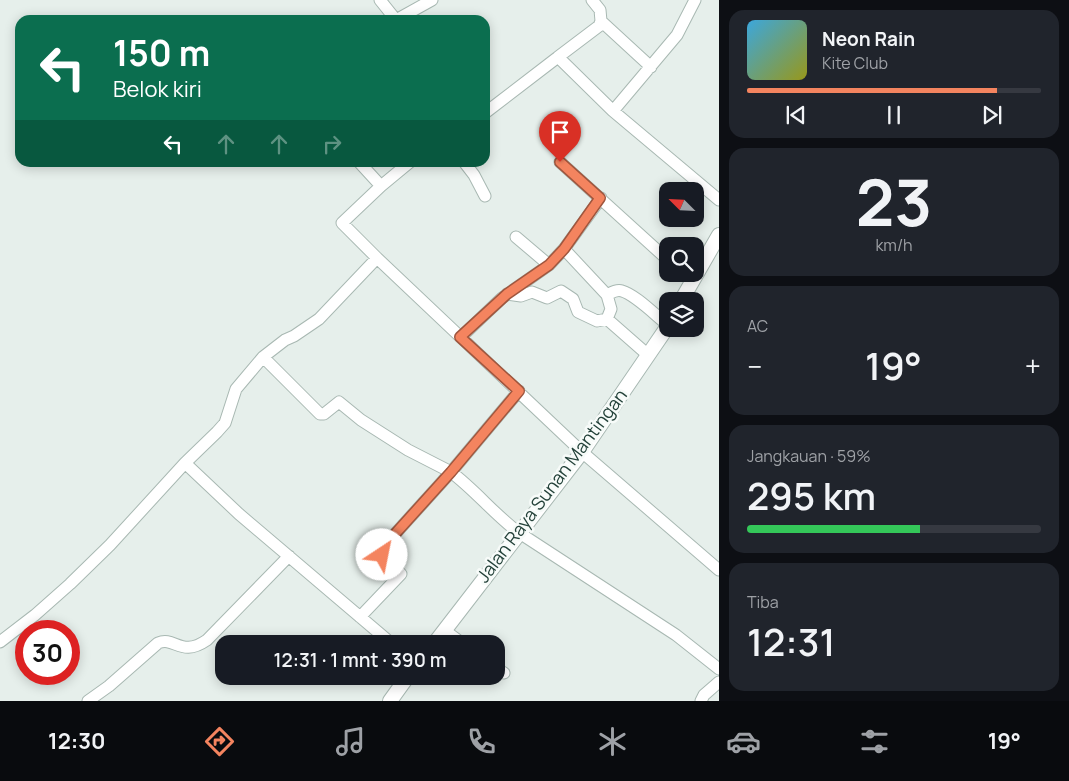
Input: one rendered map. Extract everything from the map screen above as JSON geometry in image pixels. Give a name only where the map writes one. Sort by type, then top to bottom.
[{"type":"street","points":[[380,0],[392,15]]},
{"type":"street","points":[[405,15],[432,0]]},
{"type":"street","points":[[490,109],[599,26],[601,21],[600,10],[592,0]]},
{"type":"street","points":[[613,111],[677,35],[694,0]]},
{"type":"street","points":[[601,21],[651,67]]},
{"type":"street","points":[[558,57],[613,111],[719,200]]},
{"type":"street","points":[[560,162],[659,252]]},
{"type":"street","points":[[364,167],[381,186]]},
{"type":"street","points":[[404,167],[342,223],[582,452],[719,570]]},
{"type":"street","points":[[468,167],[485,196]]},
{"type":"street","points":[[460,337],[507,294],[549,265],[564,249],[600,198]]},
{"type":"street","points":[[704,256],[719,235]]},
{"type":"street","points":[[516,237],[549,265]]},
{"type":"street","points":[[564,249],[607,295],[612,309],[607,319]]},
{"type":"street","points":[[0,642],[35,616],[77,578],[225,422],[236,389],[263,357],[285,340],[319,319],[377,258]]},
{"type":"street","points":[[507,294],[521,296],[532,292],[547,298],[561,291],[573,299],[578,312],[598,321],[607,319]]},
{"type":"street","points":[[607,295],[614,291],[622,291],[659,319]]},
{"type":"street","points":[[607,319],[648,355]]},
{"type":"street","name":"Jalan Raya Sunan Mantingan","points":[[440,635],[518,532],[582,452],[660,337]]},
{"type":"street","points":[[263,357],[320,414],[324,414],[339,402],[361,420],[408,450],[451,472],[470,486],[500,518],[518,532],[676,635],[719,669]]},
{"type":"street","points":[[360,617],[402,574],[382,555],[383,549],[519,391]]},
{"type":"street","points":[[185,463],[239,514],[381,635]]},
{"type":"street","points":[[88,701],[109,686],[158,643],[166,642],[195,648],[207,640],[289,556]]},
{"type":"street","points":[[444,630],[451,635]]},
{"type":"street","points":[[706,699],[719,682]]},
{"type":"street","points":[[390,701],[402,685]]},
{"type":"route","points":[[382,555],[385,545],[451,472],[519,391],[460,337],[507,294],[549,265],[564,249],[600,198],[560,162]]}]
